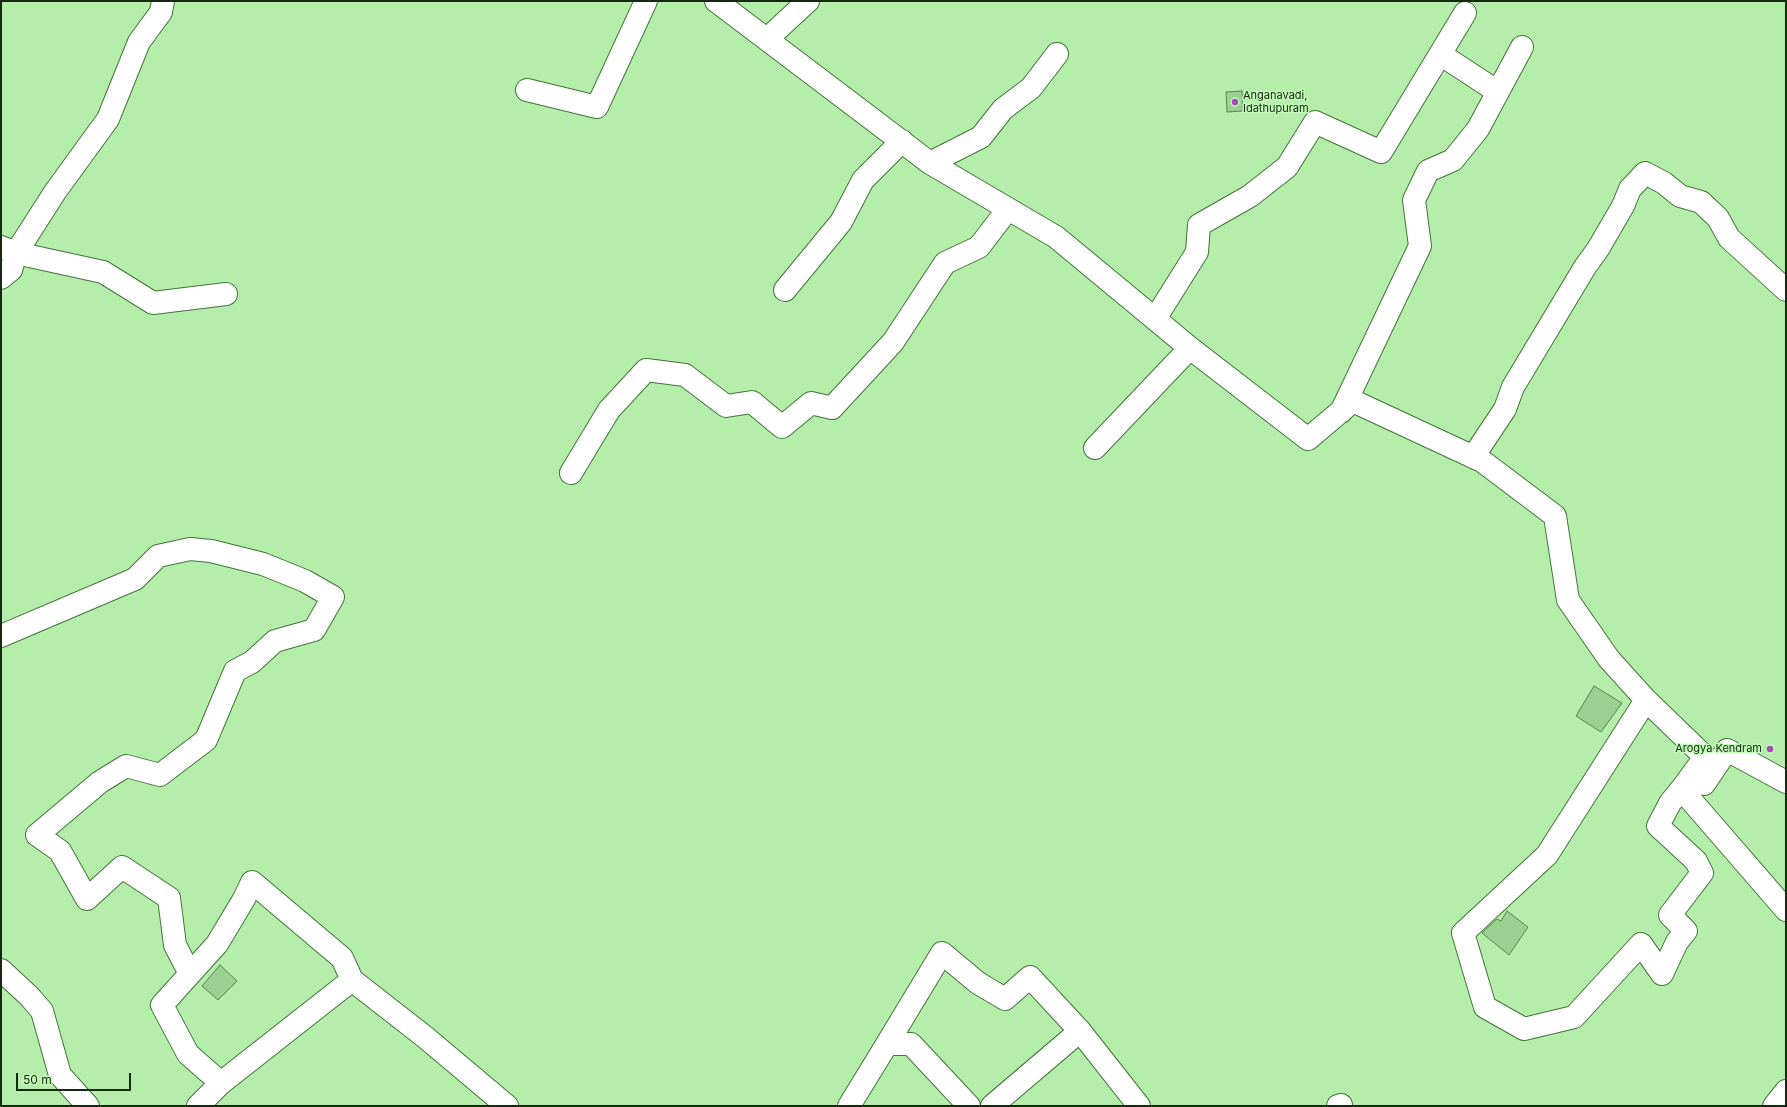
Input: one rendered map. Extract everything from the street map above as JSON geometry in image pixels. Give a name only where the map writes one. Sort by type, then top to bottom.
[{"type":"street","points":[[1,278],[11,270],[9,250],[55,192],[108,119],[139,42],[161,12],[163,1]]},
{"type":"street","points":[[526,90],[597,107],[646,1]]},
{"type":"street","points":[[716,1],[930,163],[1056,237],[1190,348],[1308,439],[1353,401],[1482,461],[1555,516],[1568,600],[1609,659],[1646,700],[1705,757],[1688,794]]},
{"type":"street","points":[[767,40],[808,1]]},
{"type":"street","points":[[1155,319],[1197,252],[1199,225],[1250,196],[1287,167],[1315,122],[1381,152],[1465,13]]},
{"type":"street","points":[[1341,412],[1420,246],[1414,200],[1428,171],[1453,160],[1478,129],[1522,47]]},
{"type":"street","points":[[930,163],[981,137],[1003,108],[1031,88],[1057,54]]},
{"type":"street","points":[[1440,54],[1498,92]]},
{"type":"street","points":[[784,290],[841,222],[863,180],[902,142]]},
{"type":"street","points":[[1473,457],[1504,409],[1513,388],[1598,249],[1623,206],[1630,189],[1645,173],[1664,182],[1680,196],[1701,202],[1718,218],[1729,238],[1786,290]]},
{"type":"street","points":[[571,473],[609,410],[646,370],[685,374],[726,406],[752,402],[782,428],[811,403],[832,408],[893,342],[945,263],[979,247],[1008,209]]},
{"type":"street","points":[[9,250],[103,272],[153,303],[226,294]]},
{"type":"street","points":[[1095,448],[1190,348]]},
{"type":"street","points":[[1,636],[136,579],[158,556],[190,549],[211,551],[263,564],[305,581],[333,597],[314,630],[275,641],[252,662],[235,671],[206,740],[160,775],[126,766],[100,782],[37,835],[60,851],[87,899],[122,867],[169,898],[175,945],[190,974]]},
{"type":"street","points":[[1646,700],[1547,855],[1463,933],[1485,1007],[1524,1029],[1574,1017],[1641,944],[1662,974],[1677,942],[1686,931],[1670,915],[1702,873],[1696,861],[1658,826],[1670,803],[1688,794],[1727,750],[1786,782]]},
{"type":"street","points":[[1688,794],[1786,910]]},
{"type":"street","points":[[221,1083],[188,1054],[162,1005],[217,944],[244,899],[252,882],[342,958],[352,980],[425,1037],[507,1106]]},
{"type":"street","points":[[849,1106],[942,953],[978,983],[1006,999],[1030,977],[1080,1031],[1139,1106]]},
{"type":"street","points":[[1,970],[29,996],[42,1011],[60,1075],[88,1106]]},
{"type":"street","points":[[198,1106],[221,1083],[352,980]]},
{"type":"street","points":[[992,1106],[1080,1031]]},
{"type":"street","points":[[887,1044],[911,1044],[969,1106]]},
{"type":"street","points":[[1774,1106],[1786,1091]]},
{"type":"building","name":"Anganavadi, Idathupuram","points":[[1242,91],[1243,111],[1227,112],[1226,92]]},
{"type":"building","points":[[1594,686],[1622,703],[1601,732],[1576,716]]},
{"type":"building","points":[[1507,911],[1528,927],[1509,955],[1482,933],[1497,919],[1501,921]]},
{"type":"building","points":[[220,965],[237,981],[218,1000],[202,986]]},
{"type":"place","name":"Anganavadi, Idathupuram","points":[[1235,102]]},
{"type":"place","name":"Arogya Kendram","points":[[1770,749]]}]
